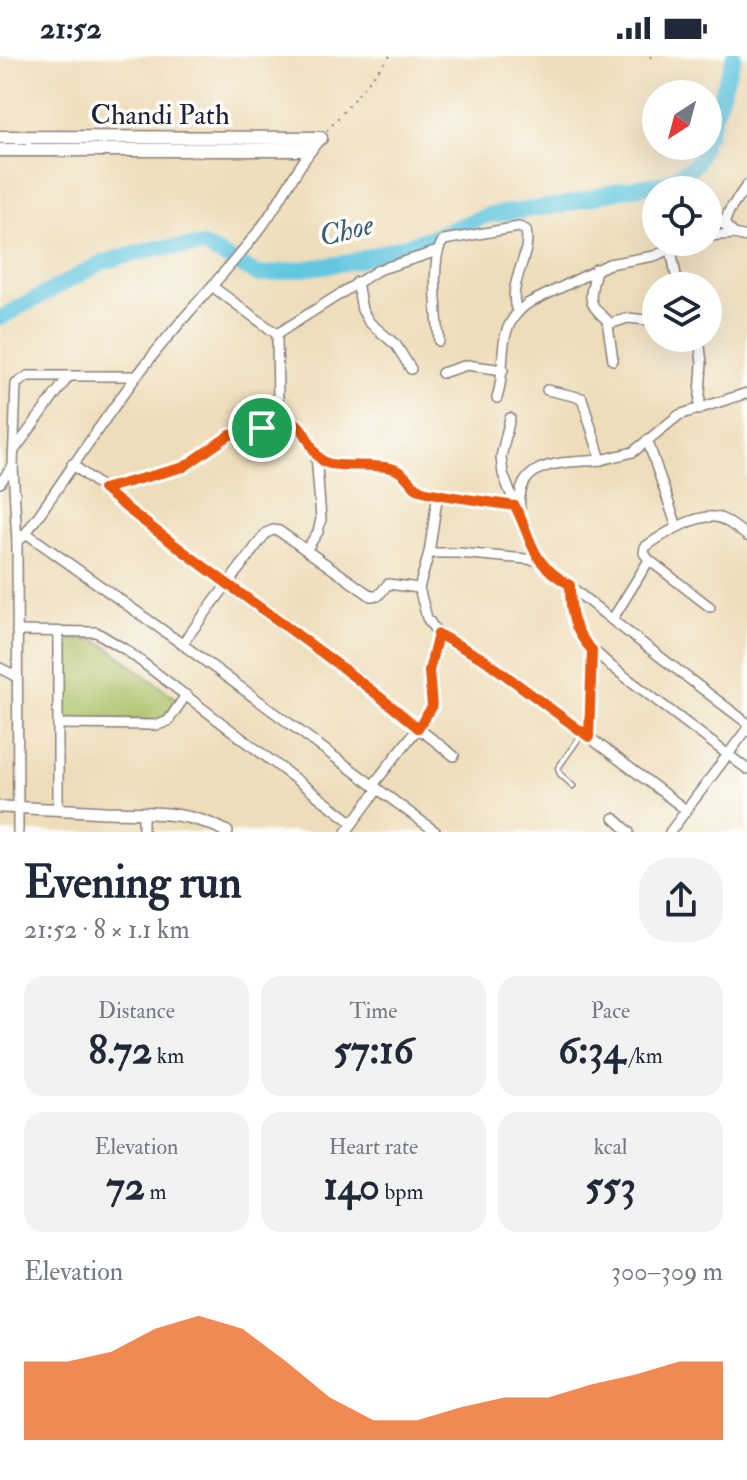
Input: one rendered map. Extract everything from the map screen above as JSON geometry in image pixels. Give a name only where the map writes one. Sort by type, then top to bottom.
[{"type":"main road","name":"Chandi Path","points":[[0,137],[321,138]]},
{"type":"main road","name":"Chandi Path","points":[[0,150],[310,150]]},
{"type":"street","points":[[17,543],[136,376],[262,226],[310,150],[321,138]]},
{"type":"street","points":[[747,185],[724,224],[734,234],[747,237]]},
{"type":"street","points":[[439,341],[438,251],[439,245],[450,238],[519,227],[526,230],[527,241],[513,296],[517,312]]},
{"type":"street","points":[[722,235],[734,234]]},
{"type":"street","points":[[277,334],[378,270],[438,251]]},
{"type":"street","points":[[497,398],[503,370],[505,331],[517,312],[596,269],[651,256]]},
{"type":"street","points":[[596,269],[590,303],[609,324],[613,360]]},
{"type":"street","points":[[357,282],[362,310],[369,322],[396,345],[411,369]]},
{"type":"street","points":[[217,283],[277,334],[278,404],[276,412],[262,428]]},
{"type":"street","points":[[609,324],[628,318],[642,320]]},
{"type":"street","points":[[699,410],[701,352]]},
{"type":"street","points":[[442,373],[467,365],[503,370]]},
{"type":"street","points":[[18,832],[17,543],[13,466],[16,384],[28,376],[136,376]]},
{"type":"street","points":[[13,452],[69,376]]},
{"type":"street","points":[[547,390],[582,398],[601,460]]},
{"type":"street","points":[[520,516],[519,492],[533,471],[633,452],[669,421],[747,393]]},
{"type":"street","points":[[510,418],[501,457],[503,474],[537,560],[747,726],[670,832]]},
{"type":"street","points":[[103,489],[173,472],[230,435],[297,424],[316,452],[329,464],[360,464],[393,469],[418,489],[515,506]]},
{"type":"street","points":[[648,442],[677,527]]},
{"type":"street","points":[[306,550],[318,532],[321,519],[316,452]]},
{"type":"street","points":[[72,464],[228,586],[358,678],[454,756]]},
{"type":"street","points":[[0,483],[13,466]]},
{"type":"street","points":[[438,493],[429,553],[419,588],[427,618],[438,634],[485,660],[686,810]]},
{"type":"street","points":[[710,607],[649,560],[644,553],[645,547],[677,527],[711,517],[727,522],[747,536]]},
{"type":"street","points":[[182,644],[270,530],[279,531],[371,596],[378,596],[388,584],[419,588]]},
{"type":"street","points":[[26,533],[182,644],[434,832]]},
{"type":"street","points":[[429,553],[537,560]]},
{"type":"street","points":[[612,620],[649,560]]},
{"type":"street","points":[[570,585],[570,610],[581,639],[747,769]]},
{"type":"street","points":[[17,631],[96,632],[126,650],[353,823]]},
{"type":"street","points":[[58,632],[58,810]]},
{"type":"street","points":[[346,832],[432,707],[429,671],[438,634]]},
{"type":"street","points":[[586,735],[592,650]]},
{"type":"street","points":[[0,668],[16,676]]},
{"type":"street","points":[[58,724],[158,725],[168,721],[186,695]]},
{"type":"street","points":[[0,807],[143,812],[190,817],[227,832]]},
{"type":"street","points":[[143,812],[143,832]]},
{"type":"street","points":[[614,818],[629,832]]},
{"type":"lane","points":[[573,786],[558,768],[586,735]]},
{"type":"path","points":[[321,138],[390,56]]},
{"type":"green space","points":[[64,639],[94,640],[105,645],[178,700],[165,717],[157,721],[62,719]]},
{"type":"waterway","name":"Choe","points":[[722,92],[734,56]]},
{"type":"waterway","name":"Choe","points":[[0,318],[103,262],[157,248],[204,246],[259,275],[351,262],[426,239],[488,215],[563,205],[621,190],[666,183],[695,165],[697,160]]},
{"type":"route","points":[[297,424],[320,458],[329,464],[360,464],[393,469],[422,491],[515,506],[537,560],[570,585],[570,610],[574,624],[581,639],[592,650],[589,737],[485,660],[438,634],[429,671],[432,707],[418,728],[358,678],[228,586],[103,489],[173,472],[230,435],[262,428],[297,424]]}]
